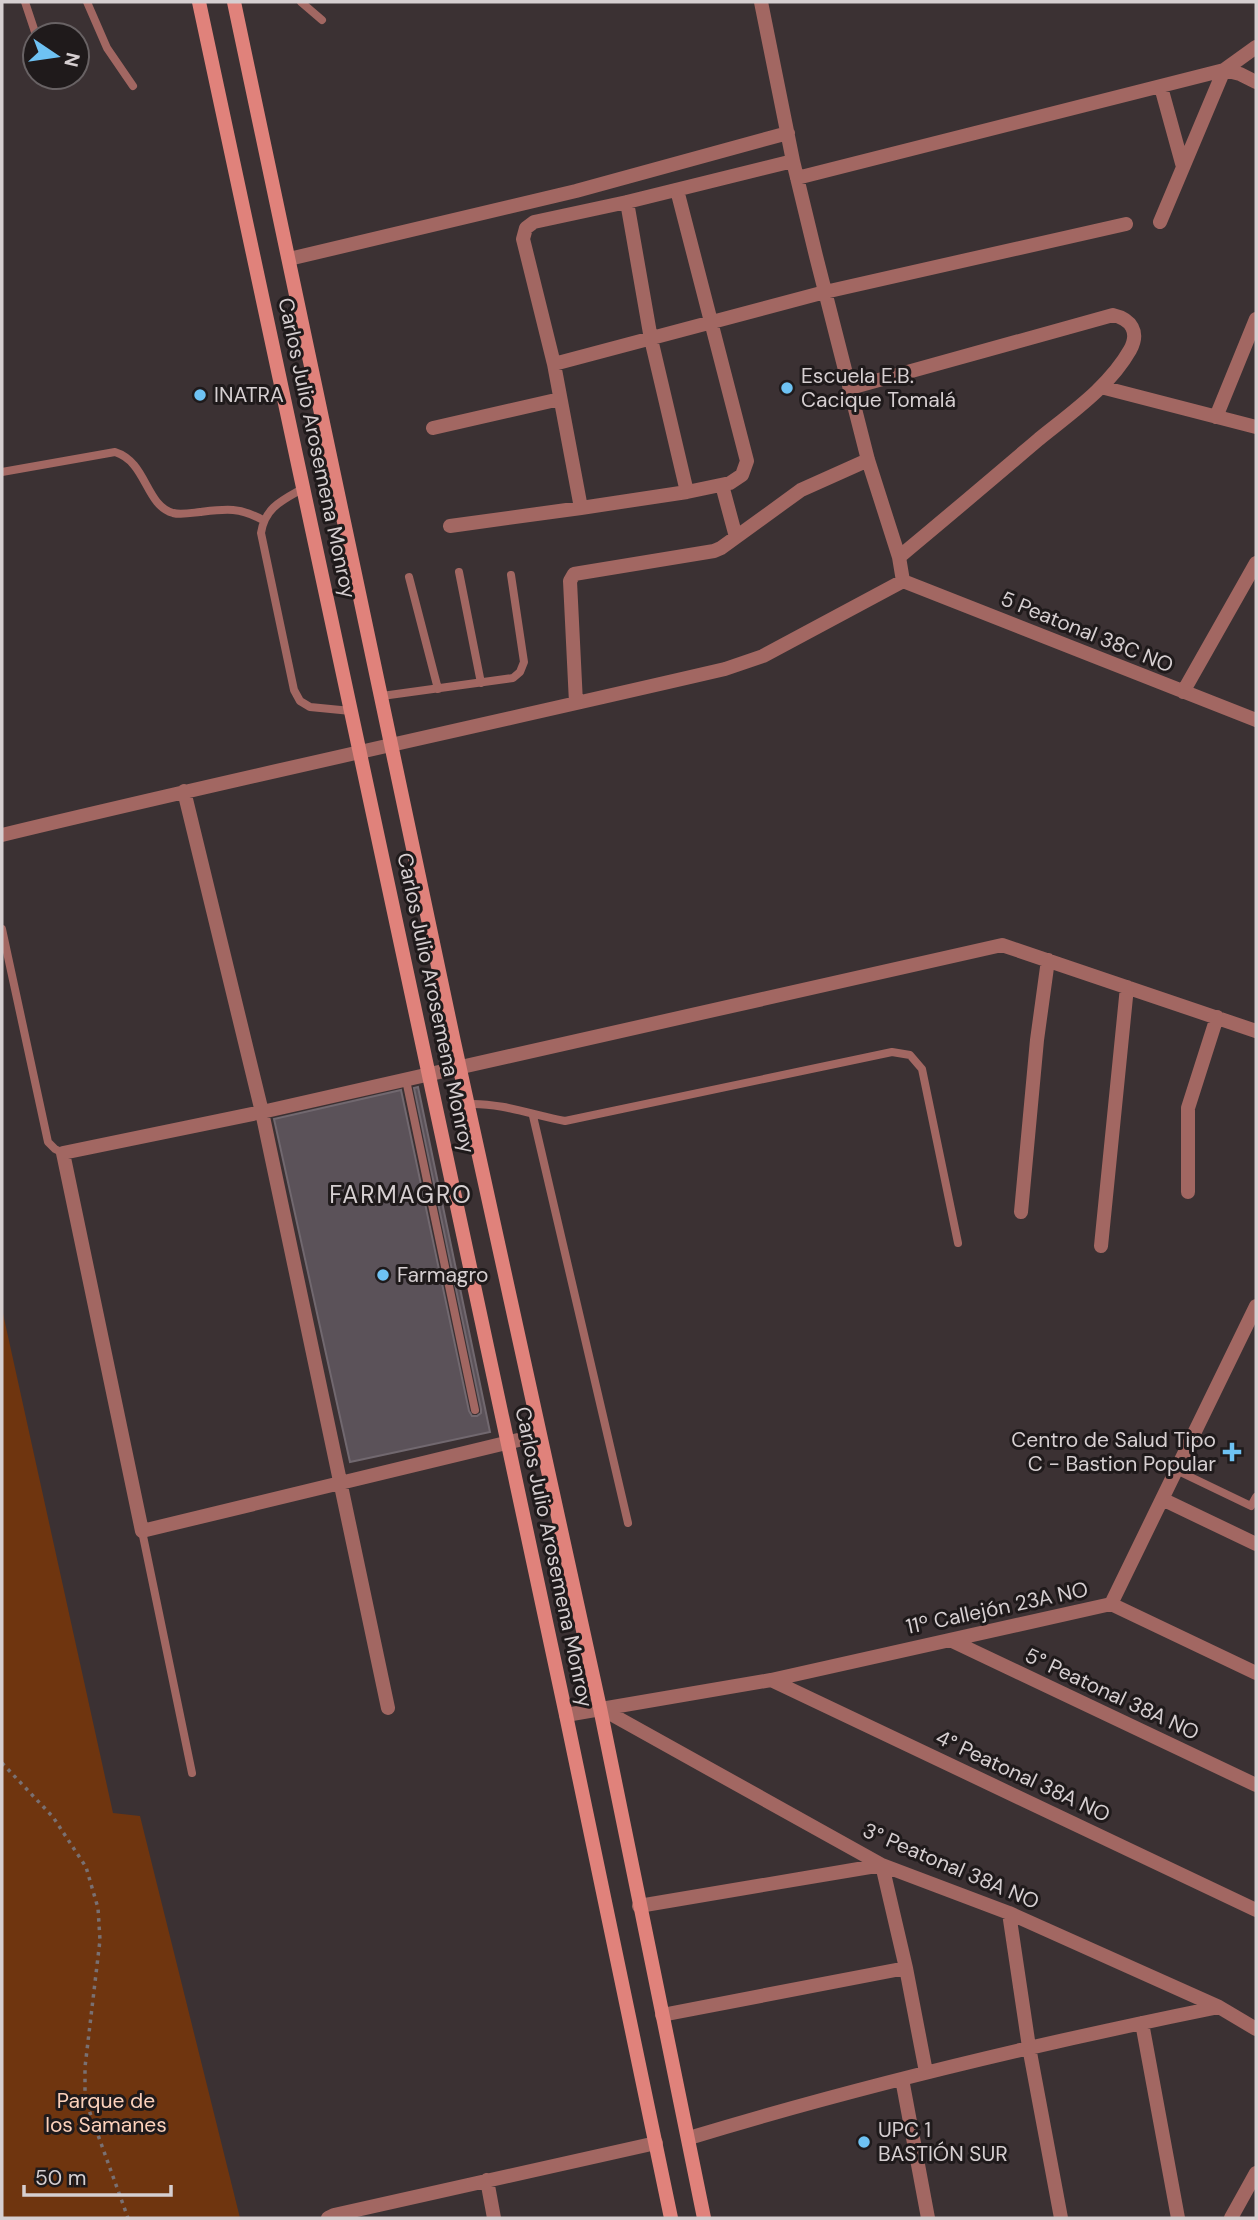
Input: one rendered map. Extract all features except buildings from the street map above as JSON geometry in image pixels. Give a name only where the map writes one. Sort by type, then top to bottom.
[{"type":"main road","name":"Carlos Julio Arosemena Monroy","points":[[199,2],[671,2218]]},
{"type":"main road","name":"Carlos Julio Arosemena Monroy","points":[[234,2],[454,1042],[600,1708],[704,2218]]},
{"type":"street","points":[[2,835],[184,791],[725,669],[763,656],[903,581],[900,557],[867,460],[797,178],[761,2]]},
{"type":"street","points":[[797,178],[1224,70],[1256,47]]},
{"type":"street","points":[[1224,70],[1256,82]]},
{"type":"street","points":[[1160,222],[1224,70]]},
{"type":"street","points":[[1161,87],[1183,167]]},
{"type":"street","points":[[289,259],[576,191],[788,133]]},
{"type":"street","points":[[581,509],[554,363],[523,239],[526,228],[534,222],[627,202],[793,160]]},
{"type":"street","points":[[450,526],[687,492],[730,483],[742,475],[747,461],[677,190]]},
{"type":"street","points":[[627,202],[651,339],[687,492]]},
{"type":"street","points":[[554,363],[825,292],[1126,224]]},
{"type":"street","points":[[850,388],[1113,315],[1124,317],[1131,324],[1134,337],[1130,349],[1101,387],[900,557]]},
{"type":"street","points":[[1216,416],[1256,319]]},
{"type":"street","points":[[1101,387],[1256,427]]},
{"type":"street","points":[[433,428],[560,399]]},
{"type":"street","points":[[576,704],[570,577],[578,572],[714,551],[801,490],[867,460]]},
{"type":"street","points":[[722,485],[736,537]]},
{"type":"street","points":[[1182,692],[1256,563]]},
{"type":"street","name":"5 Peatonal 38C NO","points":[[903,581],[1256,720]]},
{"type":"street","points":[[184,791],[262,1112],[388,1708]]},
{"type":"street","points":[[539,1435],[142,1531],[63,1153],[262,1112],[1002,946],[1256,1031]]},
{"type":"street","points":[[1021,1212],[1037,1040],[1048,960]]},
{"type":"street","points":[[1101,1247],[1126,987]]},
{"type":"street","points":[[1188,1192],[1188,1108],[1217,1017]]},
{"type":"street","name":"11º Callejón 23A NO","points":[[566,1715],[771,1679],[1111,1604],[1256,1306]]},
{"type":"street","points":[[1162,1499],[1256,1544]]},
{"type":"street","points":[[1111,1604],[1256,1673]]},
{"type":"street","name":"5° Peatonal 38A NO","points":[[950,1640],[1256,1785]]},
{"type":"street","name":"4° Peatonal 38A NO","points":[[771,1679],[1256,1910]]},
{"type":"street","name":"3° Peatonal 38A NO","points":[[600,1708],[882,1865],[1009,1913],[1219,2007],[1256,2029]]},
{"type":"street","points":[[639,1906],[882,1865],[926,2072]]},
{"type":"street","points":[[1009,1913],[1029,2047],[1061,2218]]},
{"type":"street","points":[[662,2015],[906,1968]]},
{"type":"street","points":[[689,2138],[926,2072],[1219,2007]]},
{"type":"street","points":[[1142,2022],[1178,2218]]},
{"type":"street","points":[[902,2079],[928,2218]]},
{"type":"street","points":[[328,2218],[656,2143]]},
{"type":"street","points":[[1231,2218],[1256,2173]]},
{"type":"street","points":[[487,2180],[494,2218]]},
{"type":"lane","points":[[25,2],[31,21]]},
{"type":"lane","points":[[87,2],[107,48],[133,86]]},
{"type":"lane","points":[[301,2],[322,20]]},
{"type":"lane","points":[[2,472],[115,453],[127,456],[135,464],[161,506],[172,513],[233,509],[247,511],[263,520]]},
{"type":"lane","points":[[304,488],[270,510],[263,520],[261,533],[294,690],[300,701],[310,707],[351,711]]},
{"type":"lane","points":[[459,572],[481,683]]},
{"type":"lane","points":[[382,696],[513,678],[520,672],[524,662],[510,575]]},
{"type":"lane","points":[[409,577],[438,689]]},
{"type":"lane","points":[[2,929],[48,1142],[63,1153]]},
{"type":"lane","points":[[469,1104],[490,1104],[565,1121],[892,1052],[910,1055],[922,1069],[958,1243]]},
{"type":"lane","points":[[406,1080],[475,1410]]},
{"type":"lane","points":[[533,1115],[628,1523]]},
{"type":"lane","points":[[1176,1470],[1254,1507],[1256,1497]]},
{"type":"lane","points":[[142,1531],[192,1773]]},
{"type":"path","points":[[2,1763],[53,1817],[86,1867],[99,1908],[100,1940],[85,2067],[85,2099],[128,2218]]},
{"type":"green space","name":"Parque de los Samanes","points":[[2,1309],[113,1813],[140,1816],[240,2218],[2,2218]]},
{"type":"place","name":"Escuela E.B. Cacique Tomalá","points":[[787,388]]},
{"type":"place","name":"INATRA","points":[[200,395]]},
{"type":"place","name":"Farmagro","points":[[383,1275]]},
{"type":"place","name":"Centro de Salud Tipo C - Bastion Popular","points":[[1232,1452]]},
{"type":"place","name":"UPC 1 BASTIÓN SUR","points":[[864,2142]]},
{"type":"district","name":"FARMAGRO","points":[[401,1195]]}]
